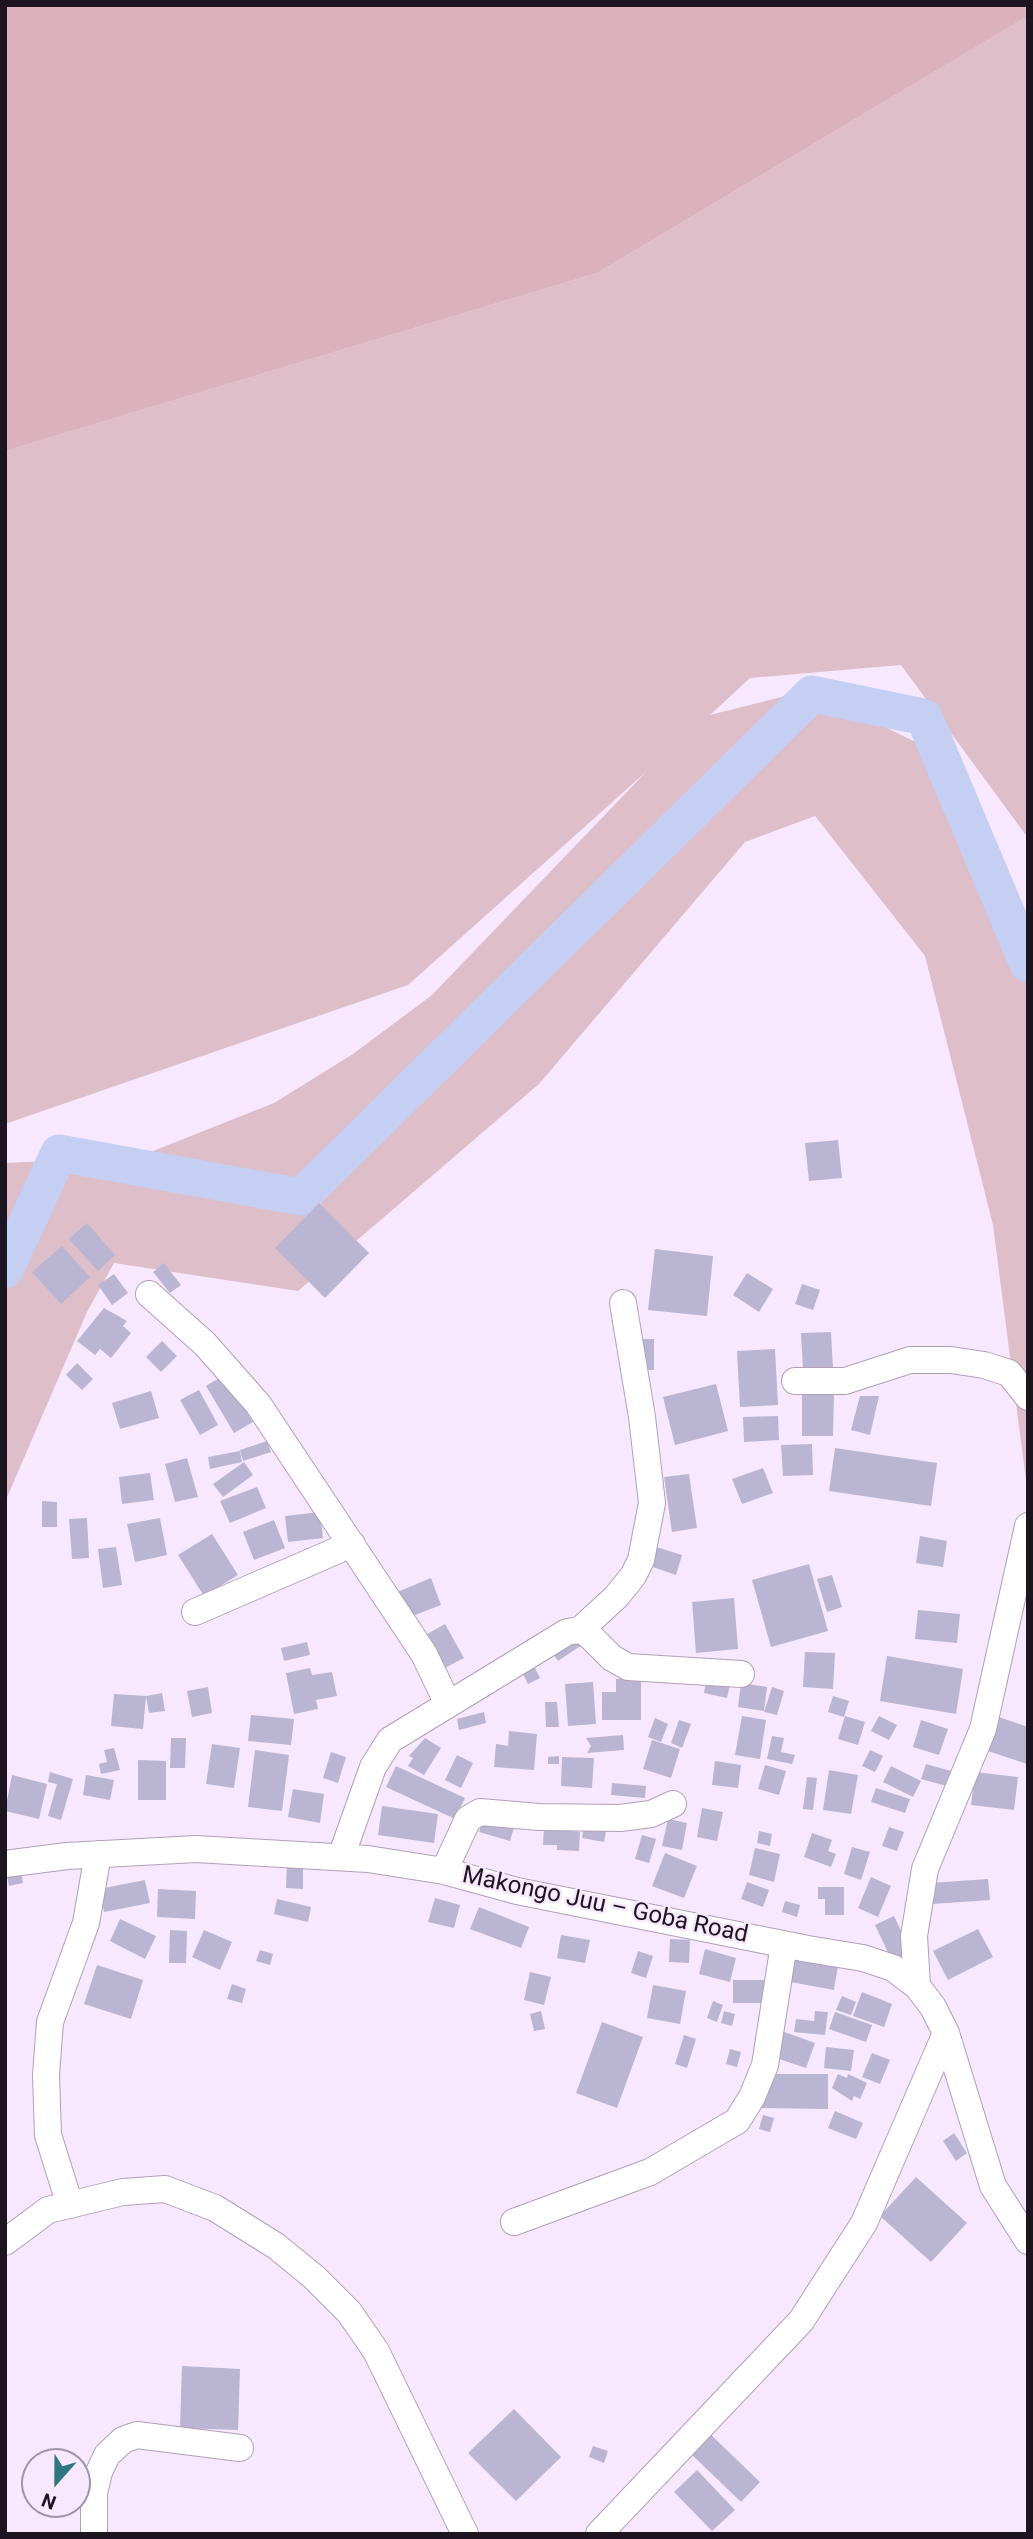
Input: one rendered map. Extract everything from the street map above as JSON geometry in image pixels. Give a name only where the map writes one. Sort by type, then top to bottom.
[{"type":"street","points":[[149,1293],[205,1344],[258,1404],[424,1654],[448,1704]]},
{"type":"street","points":[[341,1857],[373,1767],[390,1740],[567,1632],[580,1630],[617,1597],[634,1576],[641,1560],[652,1503],[642,1417],[622,1303]]},
{"type":"street","points":[[795,1381],[845,1381],[910,1360],[951,1360],[984,1365],[1009,1373],[1028,1397]]},
{"type":"street","points":[[917,1986],[914,1936],[922,1881],[983,1728],[1028,1525]]},
{"type":"street","points":[[195,1612],[352,1544]]},
{"type":"street","points":[[580,1630],[628,1667],[741,1674]]},
{"type":"street","points":[[444,1871],[468,1819],[480,1811],[539,1817],[608,1818],[651,1814],[673,1804]]},
{"type":"street","name":"Makongo Juu – Goba Road","points":[[5,1864],[98,1854],[196,1849],[341,1857],[444,1871],[517,1891],[863,1958],[893,1968],[917,1986],[933,2007],[946,2033],[993,2186],[1028,2241]]},
{"type":"street","points":[[70,2205],[48,2135],[46,2075],[50,2022],[86,1923],[98,1854]]},
{"type":"street","points":[[514,2222],[650,2172],[737,2121],[752,2097],[765,2065],[785,1944]]},
{"type":"street","points":[[599,2534],[801,2321],[864,2222],[946,2033]]},
{"type":"street","points":[[5,2242],[48,2210],[123,2192],[165,2189],[215,2208],[276,2246],[314,2277],[349,2312],[376,2351],[465,2534]]},
{"type":"street","points":[[94,2534],[94,2493],[99,2472],[107,2455],[122,2440],[138,2435],[240,2448]]},
{"type":"shaded area","points":[[5,5],[1028,5],[1028,16],[597,273],[5,451]]},
{"type":"shaded area","points":[[1028,16],[1028,838],[901,665],[750,678],[710,715],[809,690],[938,753],[976,821],[1028,930],[1028,1496],[993,1225],[925,956],[815,816],[745,842],[539,1084],[298,1291],[114,1263],[87,1312],[5,1502],[5,1163],[138,1157],[274,1103],[353,1054],[432,995],[647,771],[408,985],[5,1124],[5,451],[597,273]]},
{"type":"building","points":[[838,1140],[842,1178],[809,1181],[805,1143]]},
{"type":"building","points":[[319,1203],[369,1253],[325,1298],[275,1248]]},
{"type":"building","points":[[87,1223],[115,1255],[98,1271],[69,1239]]},
{"type":"building","points":[[62,1246],[90,1277],[61,1304],[32,1272]]},
{"type":"building","points":[[655,1249],[713,1256],[707,1316],[648,1310]]},
{"type":"building","points":[[164,1263],[181,1285],[170,1293],[153,1272]]},
{"type":"building","points":[[747,1273],[773,1289],[759,1312],[733,1295]]},
{"type":"building","points":[[114,1274],[128,1293],[112,1305],[98,1285]]},
{"type":"building","points":[[802,1284],[820,1290],[813,1310],[795,1304]]},
{"type":"building","points":[[104,1308],[127,1321],[123,1326],[131,1333],[111,1358],[100,1349],[95,1355],[77,1341]]},
{"type":"building","points":[[831,1332],[833,1369],[803,1370],[801,1333]]},
{"type":"building","points":[[638,1339],[654,1339],[654,1370],[638,1370]]},
{"type":"building","points":[[162,1341],[177,1356],[161,1372],[146,1357]]},
{"type":"building","points":[[775,1349],[778,1405],[740,1407],[737,1351]]},
{"type":"building","points":[[77,1363],[93,1379],[82,1390],[66,1375]]},
{"type":"building","points":[[224,1375],[253,1422],[234,1433],[206,1386]]},
{"type":"building","points":[[716,1384],[728,1431],[675,1445],[663,1397]]},
{"type":"building","points":[[199,1390],[218,1425],[200,1435],[180,1400]]},
{"type":"building","points":[[802,1390],[834,1391],[833,1436],[802,1436]]},
{"type":"building","points":[[151,1391],[159,1418],[120,1429],[112,1403]]},
{"type":"building","points":[[860,1396],[879,1396],[870,1435],[851,1430]]},
{"type":"building","points":[[778,1416],[779,1440],[744,1442],[743,1417]]},
{"type":"building","points":[[267,1441],[271,1452],[243,1461],[240,1450]]},
{"type":"building","points":[[812,1444],[813,1475],[783,1476],[781,1445]]},
{"type":"building","points":[[835,1448],[937,1463],[931,1506],[829,1491]]},
{"type":"building","points":[[240,1451],[242,1462],[210,1469],[208,1457]]},
{"type":"building","points":[[187,1458],[198,1497],[175,1502],[165,1464]]},
{"type":"building","points":[[244,1462],[253,1475],[223,1497],[213,1484]]},
{"type":"building","points":[[763,1468],[773,1493],[742,1504],[732,1479]]},
{"type":"building","points":[[150,1473],[154,1500],[122,1504],[119,1477]]},
{"type":"building","points":[[689,1474],[697,1528],[672,1532],[664,1477]]},
{"type":"building","points":[[257,1487],[266,1508],[230,1523],[220,1501]]},
{"type":"building","points":[[42,1501],[57,1502],[57,1527],[42,1527]]},
{"type":"building","points":[[320,1512],[323,1538],[288,1542],[285,1516]]},
{"type":"building","points":[[87,1518],[89,1558],[72,1559],[69,1519]]},
{"type":"building","points":[[160,1518],[167,1555],[135,1562],[127,1524]]},
{"type":"building","points":[[274,1520],[285,1548],[254,1560],[243,1532]]},
{"type":"building","points":[[212,1534],[238,1575],[204,1596],[178,1555]]},
{"type":"building","points":[[920,1536],[947,1541],[943,1567],[916,1563]]},
{"type":"building","points":[[653,1546],[682,1555],[676,1575],[647,1565]]},
{"type":"building","points":[[116,1547],[122,1585],[103,1588],[98,1549]]},
{"type":"building","points":[[809,1564],[828,1631],[771,1647],[752,1580]]},
{"type":"building","points":[[832,1575],[842,1607],[827,1612],[817,1579]]},
{"type":"building","points":[[431,1578],[441,1605],[405,1619],[395,1593]]},
{"type":"building","points":[[734,1598],[738,1649],[696,1653],[692,1602]]},
{"type":"building","points":[[918,1610],[960,1614],[957,1643],[915,1639]]},
{"type":"building","points":[[445,1624],[464,1658],[441,1670],[422,1637]]},
{"type":"building","points":[[574,1633],[582,1645],[558,1661],[550,1649]]},
{"type":"building","points":[[307,1642],[310,1655],[284,1661],[281,1648]]},
{"type":"building","points":[[805,1652],[835,1653],[833,1689],[803,1687]]},
{"type":"building","points":[[887,1656],[963,1669],[956,1714],[880,1701]]},
{"type":"building","points":[[531,1660],[540,1678],[528,1684],[519,1666]]},
{"type":"building","points":[[310,1668],[312,1675],[332,1672],[337,1696],[316,1700],[318,1709],[294,1714],[286,1673]]},
{"type":"building","points":[[707,1675],[731,1680],[727,1698],[704,1693]]},
{"type":"building","points":[[616,1679],[641,1679],[641,1720],[602,1720],[602,1692],[616,1692]]},
{"type":"building","points":[[593,1682],[596,1724],[568,1726],[565,1684]]},
{"type":"building","points":[[741,1683],[767,1687],[764,1711],[738,1707]]},
{"type":"building","points":[[208,1687],[212,1713],[192,1717],[187,1691]]},
{"type":"building","points":[[772,1687],[784,1691],[777,1715],[764,1712]]},
{"type":"building","points":[[162,1693],[165,1711],[149,1713],[146,1696]]},
{"type":"building","points":[[114,1694],[146,1696],[143,1729],[111,1726]]},
{"type":"building","points":[[833,1696],[849,1701],[844,1717],[828,1712]]},
{"type":"building","points":[[545,1702],[557,1702],[559,1727],[546,1727]]},
{"type":"building","points":[[484,1712],[486,1723],[459,1730],[457,1719]]},
{"type":"building","points":[[251,1715],[294,1719],[291,1745],[248,1741]]},
{"type":"building","points":[[993,1715],[1028,1727],[1027,1764],[982,1749]]},
{"type":"building","points":[[742,1716],[766,1720],[760,1759],[735,1755]]},
{"type":"building","points":[[845,1716],[865,1722],[858,1745],[838,1739]]},
{"type":"building","points":[[879,1716],[897,1725],[889,1740],[871,1731]]},
{"type":"building","points":[[655,1718],[668,1724],[661,1742],[648,1737]]},
{"type":"building","points":[[679,1720],[691,1724],[682,1748],[671,1743]]},
{"type":"building","points":[[921,1720],[948,1729],[939,1755],[913,1747]]},
{"type":"building","points":[[509,1731],[537,1734],[534,1770],[494,1767],[496,1744],[508,1746]]},
{"type":"building","points":[[623,1735],[624,1750],[587,1753],[591,1746],[586,1738]]},
{"type":"building","points":[[772,1736],[784,1738],[781,1752],[795,1755],[792,1764],[767,1759]]},
{"type":"building","points":[[171,1738],[186,1738],[185,1768],[170,1768]]},
{"type":"building","points":[[425,1738],[441,1748],[424,1775],[408,1766],[413,1758],[409,1756]]},
{"type":"building","points":[[652,1740],[680,1749],[671,1778],[643,1769]]},
{"type":"building","points":[[212,1744],[240,1748],[234,1788],[206,1784]]},
{"type":"building","points":[[114,1748],[120,1770],[101,1774],[99,1764],[107,1762],[104,1750]]},
{"type":"building","points":[[255,1750],[289,1755],[282,1811],[248,1807]]},
{"type":"building","points":[[870,1750],[883,1756],[875,1772],[862,1766]]},
{"type":"building","points":[[331,1752],[346,1757],[338,1783],[323,1778]]},
{"type":"building","points":[[457,1755],[473,1763],[461,1788],[445,1780]]},
{"type":"building","points":[[559,1756],[559,1764],[548,1764],[548,1757]]},
{"type":"building","points":[[562,1757],[594,1758],[592,1788],[561,1786]]},
{"type":"building","points":[[138,1760],[166,1761],[166,1800],[138,1800]]},
{"type":"building","points":[[715,1761],[741,1765],[738,1788],[712,1785]]},
{"type":"building","points":[[926,1764],[958,1773],[954,1788],[921,1779]]},
{"type":"building","points":[[765,1765],[786,1771],[779,1795],[758,1789]]},
{"type":"building","points":[[396,1766],[465,1798],[455,1819],[386,1787]]},
{"type":"building","points":[[891,1766],[921,1781],[913,1797],[883,1782]]},
{"type":"building","points":[[829,1770],[858,1775],[851,1814],[823,1810]]},
{"type":"building","points":[[50,1772],[73,1779],[61,1820],[48,1816],[57,1784],[48,1782]]},
{"type":"building","points":[[975,1772],[1018,1777],[1014,1810],[971,1805]]},
{"type":"building","points":[[12,1775],[47,1784],[39,1819],[5,1811]]},
{"type":"building","points":[[86,1775],[114,1780],[110,1800],[83,1795]]},
{"type":"building","points":[[807,1777],[817,1778],[813,1810],[803,1809]]},
{"type":"building","points":[[612,1783],[646,1786],[645,1798],[611,1795]]},
{"type":"building","points":[[876,1788],[910,1799],[905,1813],[871,1802]]},
{"type":"building","points":[[293,1789],[324,1794],[320,1823],[288,1817]]},
{"type":"building","points":[[382,1806],[438,1814],[434,1843],[378,1835]]},
{"type":"building","points":[[702,1808],[723,1812],[717,1841],[697,1837]]},
{"type":"building","points":[[484,1815],[515,1824],[510,1841],[479,1832]]},
{"type":"building","points":[[668,1819],[687,1823],[682,1850],[662,1846]]},
{"type":"building","points":[[585,1821],[607,1826],[604,1842],[582,1838]]},
{"type":"building","points":[[544,1824],[571,1825],[571,1831],[580,1832],[579,1851],[557,1850],[557,1845],[543,1845]]},
{"type":"building","points":[[889,1827],[904,1832],[897,1851],[882,1846]]},
{"type":"building","points":[[759,1831],[772,1834],[770,1846],[757,1843]]},
{"type":"building","points":[[812,1833],[832,1840],[828,1851],[836,1854],[831,1867],[804,1857]]},
{"type":"building","points":[[642,1835],[656,1839],[649,1863],[635,1859]]},
{"type":"building","points":[[852,1847],[870,1852],[861,1880],[844,1874]]},
{"type":"building","points":[[755,1848],[780,1854],[774,1882],[749,1875]]},
{"type":"building","points":[[665,1853],[697,1866],[684,1898],[652,1886]]},
{"type":"building","points":[[287,1858],[303,1858],[303,1889],[286,1888]]},
{"type":"building","points":[[20,1866],[23,1883],[9,1886],[6,1869]]},
{"type":"building","points":[[871,1877],[891,1886],[878,1917],[858,1908]]},
{"type":"building","points":[[988,1879],[990,1900],[932,1904],[930,1883]]},
{"type":"building","points":[[145,1880],[150,1903],[104,1912],[99,1889]]},
{"type":"building","points":[[747,1882],[769,1890],[763,1907],[741,1899]]},
{"type":"building","points":[[818,1887],[844,1887],[844,1915],[825,1915],[825,1899],[818,1899]]},
{"type":"building","points":[[158,1889],[196,1891],[195,1919],[157,1917]]},
{"type":"building","points":[[435,1898],[460,1905],[454,1928],[428,1922]]},
{"type":"building","points":[[277,1899],[311,1907],[308,1922],[274,1914]]},
{"type":"building","points":[[785,1901],[800,1905],[797,1917],[782,1912]]},
{"type":"building","points":[[479,1907],[529,1927],[521,1948],[470,1929]]},
{"type":"building","points":[[894,1916],[911,1952],[892,1961],[875,1925]]},
{"type":"building","points":[[120,1919],[156,1936],[145,1959],[110,1941]]},
{"type":"building","points":[[978,1929],[993,1957],[948,1980],[933,1951]]},
{"type":"building","points":[[170,1930],[187,1931],[186,1963],[169,1963]]},
{"type":"building","points":[[204,1930],[232,1942],[220,1970],[192,1957]]},
{"type":"building","points":[[561,1935],[590,1940],[585,1963],[557,1958]]},
{"type":"building","points":[[670,1939],[690,1940],[689,1963],[669,1962]]},
{"type":"building","points":[[705,1949],[736,1958],[730,1982],[699,1974]]},
{"type":"building","points":[[260,1950],[273,1954],[270,1965],[256,1961]]},
{"type":"building","points":[[638,1951],[653,1956],[646,1978],[631,1973]]},
{"type":"building","points":[[789,1956],[838,1966],[834,1990],[785,1981]]},
{"type":"building","points":[[97,1965],[143,1980],[131,2019],[84,2004]]},
{"type":"building","points":[[530,1972],[551,1977],[544,2005],[524,2000]]},
{"type":"building","points":[[733,1980],[769,1980],[769,2003],[733,2003]]},
{"type":"building","points":[[232,1984],[246,1989],[242,2003],[227,1999]]},
{"type":"building","points":[[653,1985],[686,1991],[680,2024],[647,2018]]},
{"type":"building","points":[[862,1992],[892,2004],[884,2027],[853,2016]]},
{"type":"building","points":[[842,1996],[856,2002],[851,2015],[836,2010]]},
{"type":"building","points":[[713,2001],[723,2005],[717,2022],[707,2018]]},
{"type":"building","points":[[541,2011],[545,2029],[534,2031],[530,2014]]},
{"type":"building","points":[[724,2011],[735,2014],[732,2026],[721,2023]]},
{"type":"building","points":[[815,2011],[828,2012],[825,2035],[794,2032],[796,2019],[814,2021]]},
{"type":"building","points":[[835,2012],[872,2025],[866,2042],[829,2029]]},
{"type":"building","points":[[602,2022],[643,2037],[617,2108],[576,2093]]},
{"type":"building","points":[[779,2030],[815,2043],[806,2068],[770,2056]]},
{"type":"building","points":[[684,2035],[696,2039],[687,2068],[675,2064]]},
{"type":"building","points":[[826,2047],[854,2050],[851,2071],[824,2068]]},
{"type":"building","points":[[730,2049],[741,2052],[737,2067],[726,2064]]},
{"type":"building","points":[[872,2053],[890,2060],[880,2084],[862,2077]]},
{"type":"building","points":[[761,2074],[828,2074],[828,2109],[761,2108]]},
{"type":"building","points":[[838,2074],[847,2078],[848,2074],[867,2083],[860,2099],[854,2096],[852,2101],[832,2088]]},
{"type":"building","points":[[835,2111],[863,2123],[856,2139],[828,2128]]},
{"type":"building","points":[[763,2115],[774,2118],[770,2132],[759,2129]]},
{"type":"building","points":[[954,2133],[967,2153],[956,2161],[943,2141]]},
{"type":"building","points":[[916,2177],[967,2223],[931,2262],[880,2216]]},
{"type":"building","points":[[182,2366],[240,2369],[238,2430],[180,2428]]},
{"type":"building","points":[[514,2409],[561,2457],[516,2501],[468,2453]]},
{"type":"building","points":[[708,2432],[760,2482],[741,2502],[689,2452]]},
{"type":"building","points":[[593,2446],[608,2451],[604,2463],[589,2457]]},
{"type":"building","points":[[697,2470],[735,2510],[712,2531],[674,2492]]},
{"type":"waterway","points":[[5,1270],[59,1153],[301,1197],[812,694],[924,717],[1028,964]]}]
